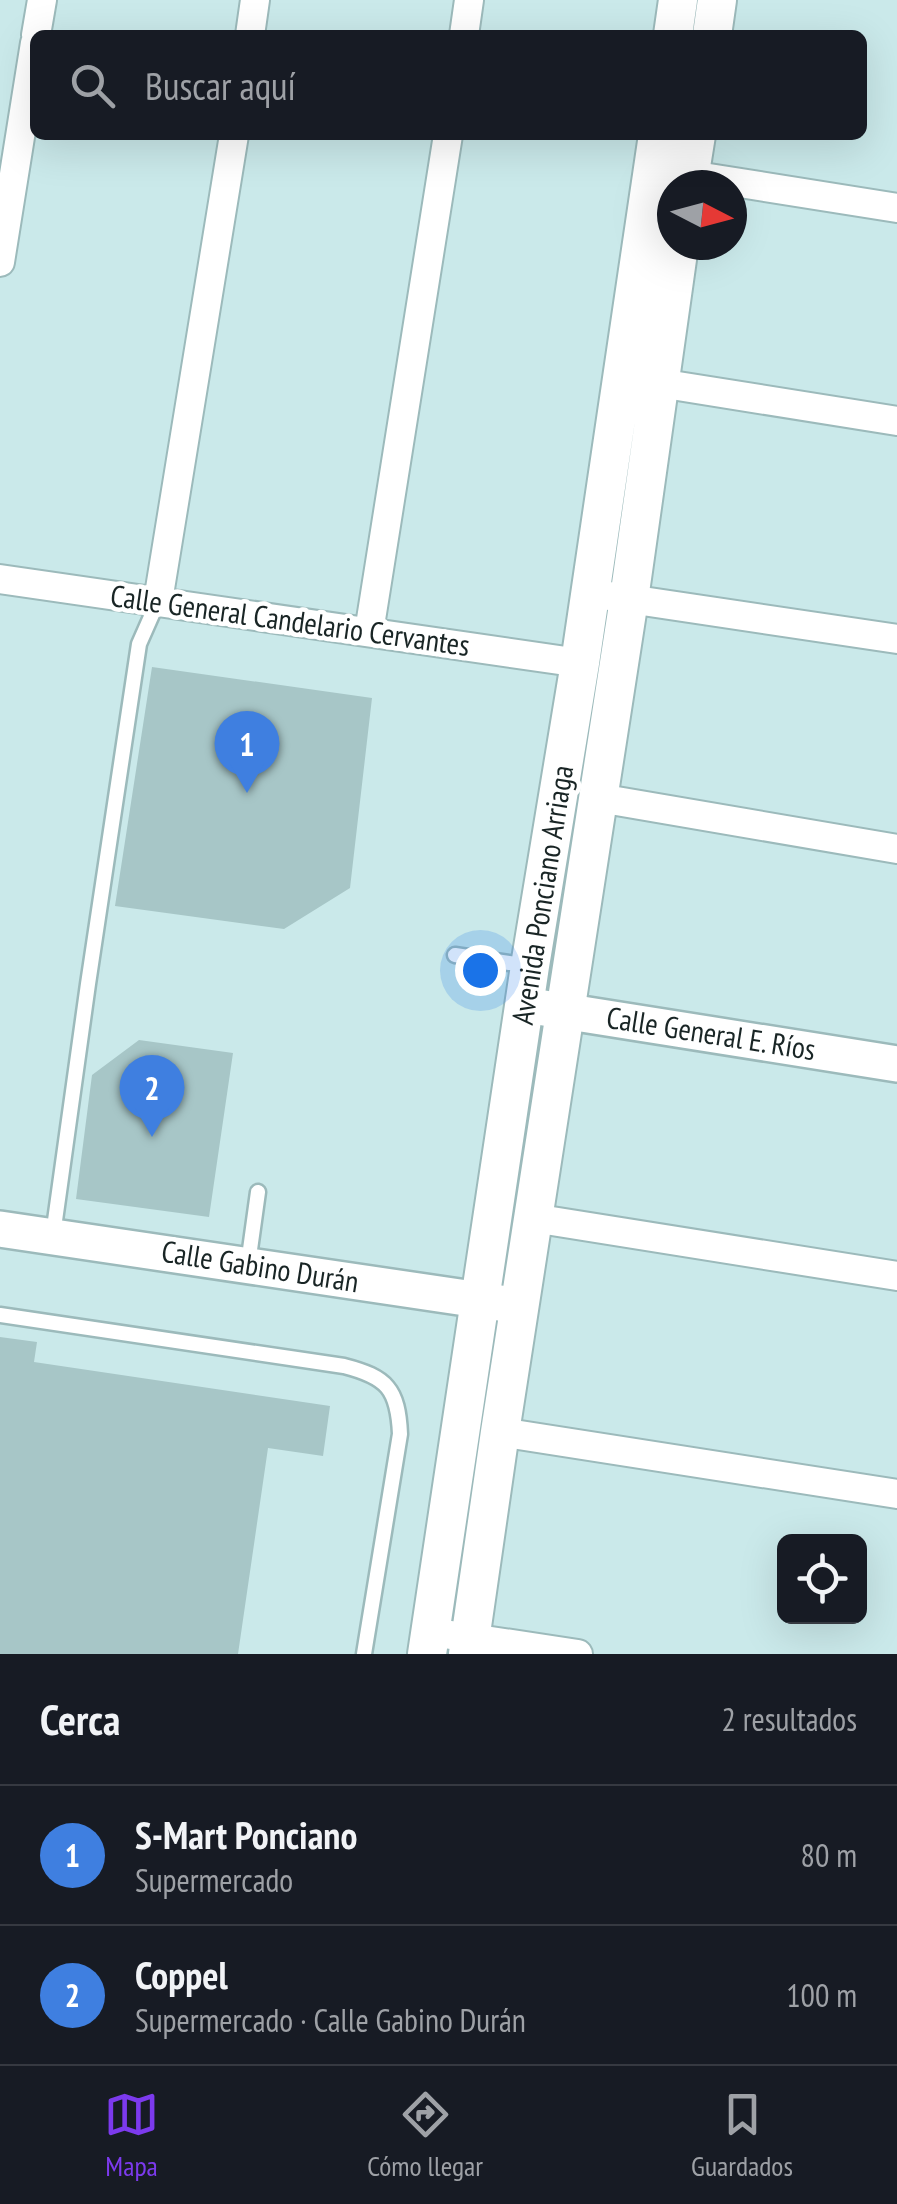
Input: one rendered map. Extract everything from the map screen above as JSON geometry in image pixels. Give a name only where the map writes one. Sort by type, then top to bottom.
[{"type":"main road","points":[[674,30],[678,0]]},
{"type":"main road","points":[[713,30],[717,0]]},
{"type":"main road","name":"Avenida Ponciano Arriaga","points":[[429,1643],[657,140]]},
{"type":"main road","points":[[691,170],[695,140]]},
{"type":"main road","name":"Avenida Ponciano Arriaga","points":[[469,1646],[678,260]]},
{"type":"street","points":[[37,30],[42,0]]},
{"type":"street","points":[[251,30],[255,0]]},
{"type":"street","points":[[465,30],[470,0]]},
{"type":"street","points":[[0,262],[30,75]]},
{"type":"street","points":[[158,601],[233,140]]},
{"type":"street","points":[[369,632],[447,140]]},
{"type":"street","points":[[747,188],[897,208]]},
{"type":"street","points":[[659,383],[897,421]]},
{"type":"street","name":"Calle General Candelario Cervantes","points":[[0,579],[580,663]]},
{"type":"street","points":[[589,593],[897,639]]},
{"type":"street","points":[[599,798],[897,848]]},
{"type":"street","name":"Calle General E. Ríos","points":[[525,1005],[897,1064]]},
{"type":"street","points":[[533,1218],[897,1276]]},
{"type":"street","name":"Calle Gabino Durán","points":[[0,1229],[520,1306]]},
{"type":"street","points":[[500,1432],[897,1494]]},
{"type":"street","points":[[429,1643],[578,1654]]},
{"type":"lane","points":[[53,1236],[139,644],[158,601]]},
{"type":"lane","points":[[455,955],[530,966]]},
{"type":"lane","points":[[248,1264],[258,1192]]},
{"type":"lane","points":[[0,1315],[344,1366],[368,1372],[387,1386],[399,1408],[400,1434],[364,1654]]},
{"type":"building","points":[[152,667],[372,698],[350,888],[284,929],[115,906]]},
{"type":"building","points":[[139,1040],[233,1053],[209,1217],[76,1199],[92,1075]]},
{"type":"building","points":[[0,1337],[37,1342],[34,1362],[330,1406],[323,1456],[268,1448],[238,1654],[0,1654]]},
{"type":"place","name":"S-Mart Ponciano","points":[[247,793]]},
{"type":"place","name":"Coppel","points":[[152,1137]]}]
